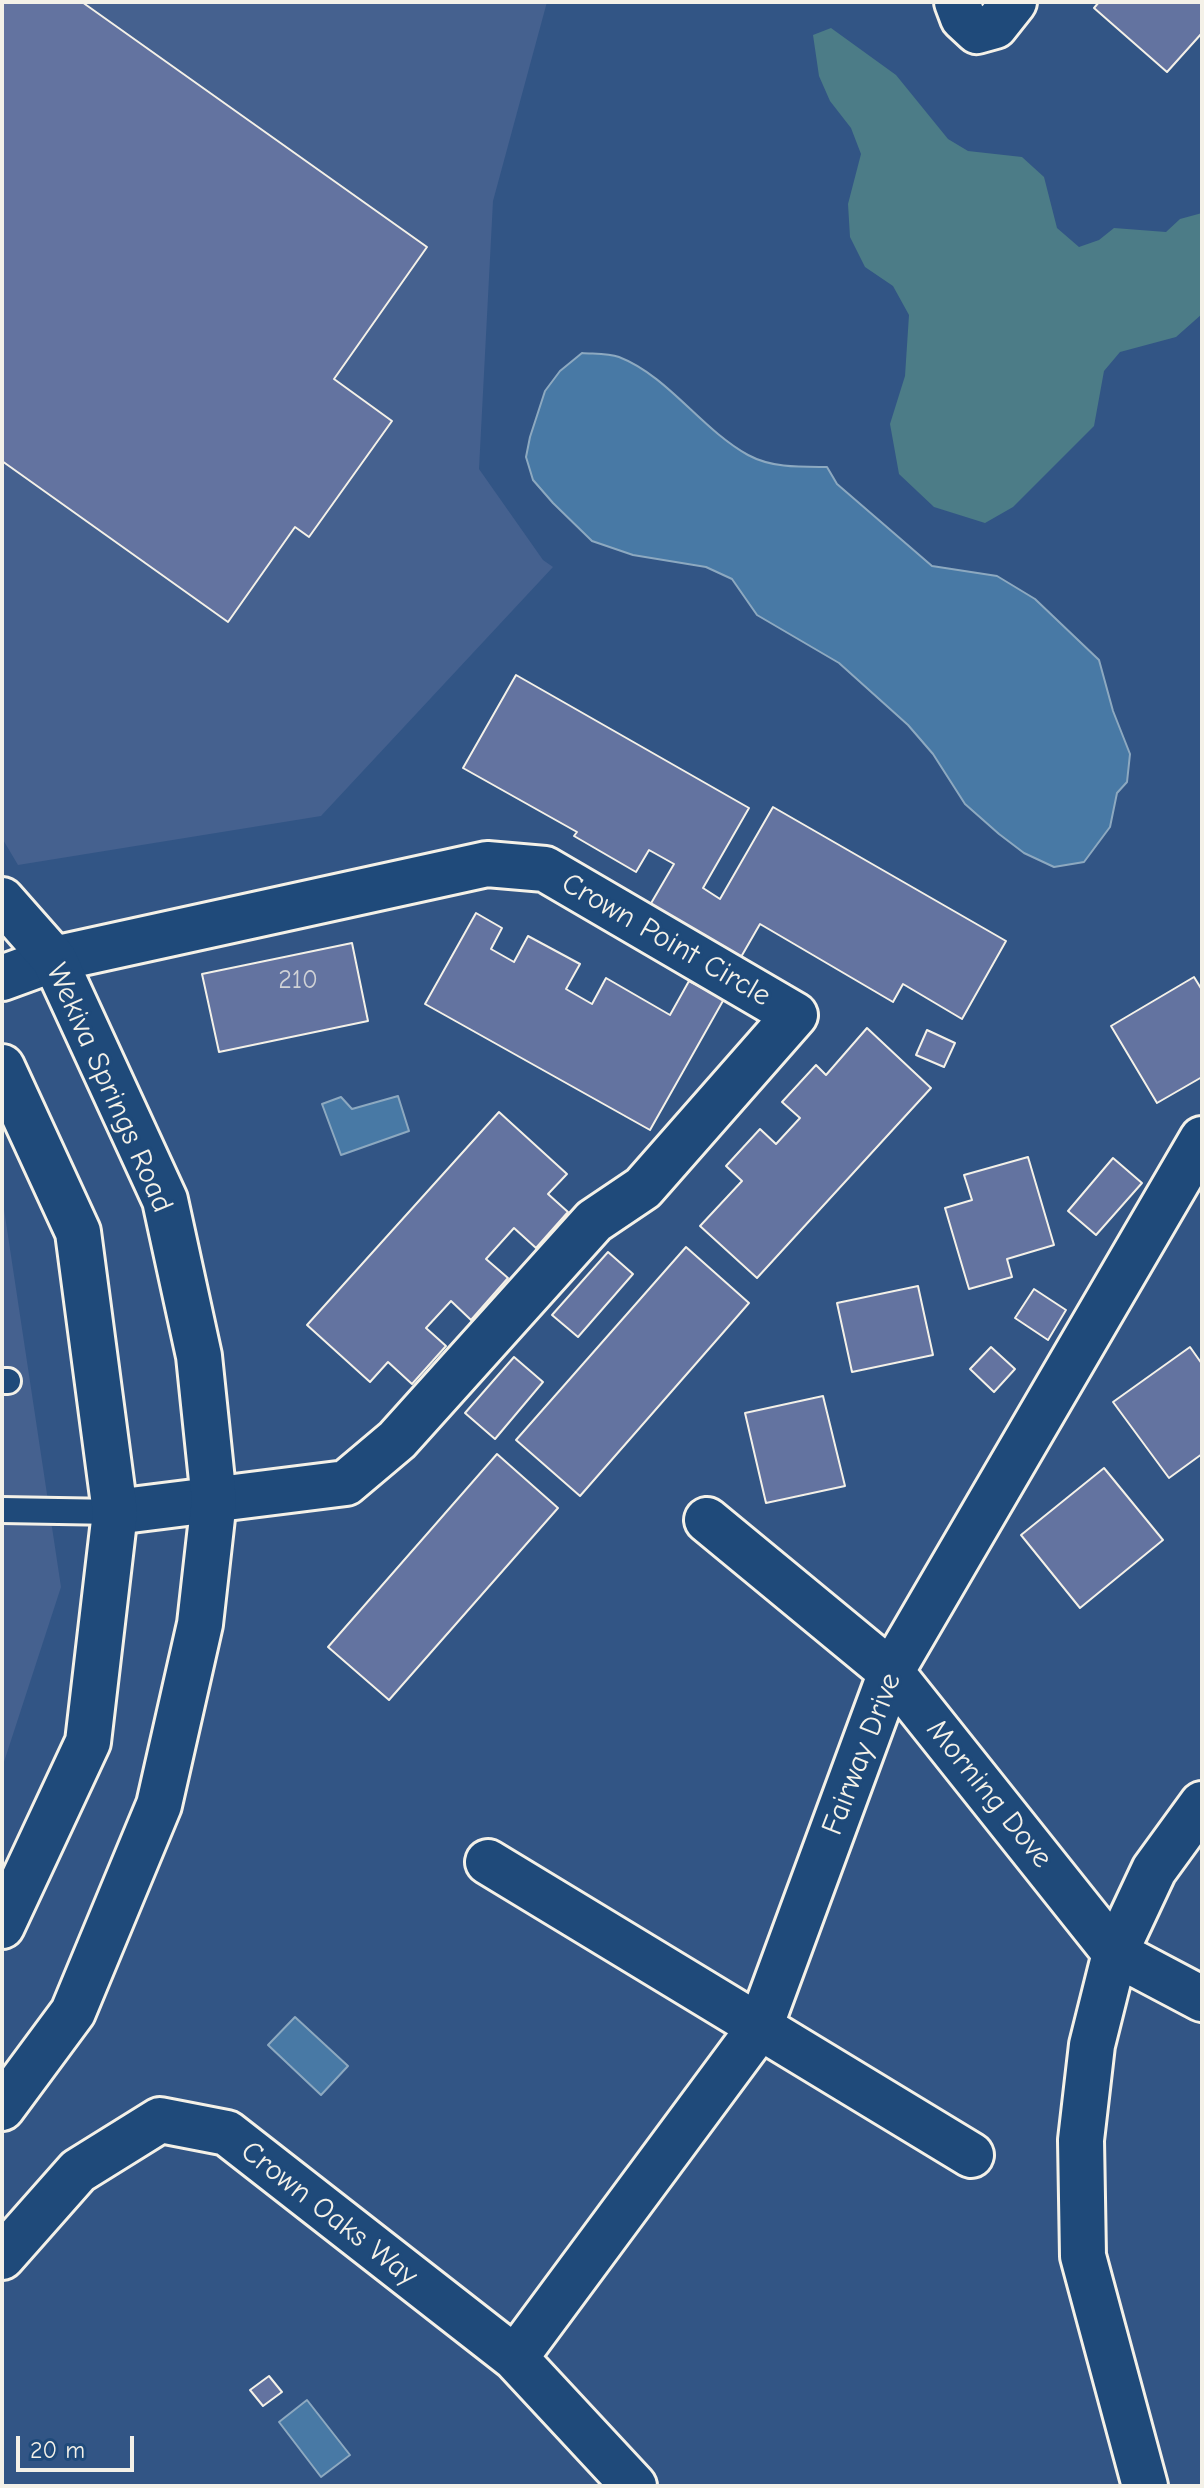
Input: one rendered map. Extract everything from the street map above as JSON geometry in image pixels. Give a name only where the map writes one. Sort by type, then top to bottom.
[{"type":"street","points":[[957,2],[963,18],[977,31],[995,26],[1014,2]]},
{"type":"street","name":"Crown Point Circle","points":[[2,978],[54,959],[487,864],[545,869],[795,1015],[643,1188],[594,1221],[397,1440],[346,1483],[115,1512]]},
{"type":"street","name":"Wekiva Springs Road","points":[[2,900],[54,959],[165,1200],[199,1356],[214,1500],[200,1624],[159,1805],[73,2012],[2,2108]]},
{"type":"street","points":[[2,1067],[78,1232],[115,1512],[88,1742],[2,1926]]},
{"type":"street","name":"Fairway Drive","points":[[515,2358],[760,2027],[891,1672],[1202,1139]]},
{"type":"street","name":"Morning Dove","points":[[707,1520],[891,1672],[1115,1953]]},
{"type":"street","points":[[1145,2486],[1083,2256],[1081,2140],[1092,2045],[1115,1953],[1154,1870],[1202,1804]]},
{"type":"street","points":[[488,1862],[971,2155]]},
{"type":"street","points":[[1115,1953],[1202,1999]]},
{"type":"street","name":"Crown Oaks Way","points":[[2,2257],[78,2171],[160,2120],[227,2133],[515,2358],[634,2486]]},
{"type":"lane","points":[[2,1510],[115,1512]]},
{"type":"shaded area","points":[[2,2],[547,2],[493,201],[479,469],[543,560],[553,567],[321,816],[18,865],[2,838]]},
{"type":"shaded area","points":[[582,353],[615,356],[637,366],[748,455],[776,465],[827,467],[837,484],[932,566],[997,576],[1035,599],[1099,660],[1113,711],[1130,754],[1127,782],[1117,793],[1110,827],[1084,862],[1054,867],[1024,853],[999,834],[965,804],[933,754],[908,725],[839,663],[757,615],[732,579],[706,567],[633,555],[592,541],[553,503],[533,480],[526,457],[545,391],[560,371]]},
{"type":"shaded area","points":[[398,1096],[409,1131],[341,1155],[322,1104],[341,1097],[352,1109]]},
{"type":"shaded area","points":[[2,1196],[61,1587],[2,1768]]},
{"type":"shaded area","points":[[295,2017],[348,2066],[321,2095],[268,2045]]},
{"type":"shaded area","points":[[307,2400],[350,2455],[321,2477],[279,2422]]},
{"type":"green space","points":[[831,28],[896,75],[948,139],[968,151],[1022,157],[1044,177],[1057,228],[1079,247],[1099,240],[1114,228],[1166,232],[1180,219],[1202,213],[1202,314],[1176,337],[1120,352],[1104,371],[1094,426],[1013,507],[985,523],[934,507],[899,474],[890,424],[905,376],[909,315],[893,286],[865,267],[850,237],[848,204],[861,154],[851,128],[830,101],[819,76],[813,35]]},
{"type":"building","points":[[2,2],[82,2],[427,247],[334,379],[392,421],[309,537],[295,527],[228,622],[2,461]]},
{"type":"building","points":[[1099,2],[1202,2],[1202,33],[1167,72],[1094,8]]},
{"type":"building","points":[[516,675],[749,808],[703,888],[720,899],[773,807],[1006,941],[962,1019],[903,984],[893,1002],[760,924],[741,957],[650,905],[674,864],[649,850],[636,872],[574,836],[577,832],[463,768]]},
{"type":"building","points":[[476,913],[502,928],[491,949],[514,962],[528,936],[580,964],[566,989],[592,1004],[606,978],[670,1015],[689,981],[724,999],[650,1130],[425,1004]]},
{"type":"building","points":[[352,943],[368,1021],[219,1052],[202,974]]},
{"type":"building","points":[[1194,977],[1202,990],[1202,1077],[1157,1103],[1111,1026]]},
{"type":"building","points":[[867,1028],[931,1088],[757,1278],[700,1226],[742,1181],[726,1166],[760,1129],[776,1144],[800,1118],[782,1102],[816,1065],[826,1075]]},
{"type":"building","points":[[927,1030],[955,1043],[944,1067],[916,1055]]},
{"type":"building","points":[[499,1112],[567,1174],[548,1194],[568,1212],[536,1248],[514,1228],[486,1259],[508,1278],[471,1320],[451,1301],[426,1328],[446,1346],[412,1384],[388,1362],[370,1382],[307,1325]]},
{"type":"building","points":[[1028,1157],[1054,1245],[1007,1259],[1012,1277],[969,1289],[945,1208],[972,1200],[964,1175]]},
{"type":"building","points":[[1113,1158],[1142,1183],[1096,1235],[1068,1211]]},
{"type":"building","points":[[686,1247],[749,1303],[580,1496],[516,1440]]},
{"type":"building","points":[[608,1252],[633,1274],[578,1337],[552,1315]]},
{"type":"building","points":[[918,1286],[933,1355],[852,1372],[837,1303]]},
{"type":"building","points":[[1034,1289],[1066,1310],[1048,1340],[1015,1318]]},
{"type":"building","points":[[991,1347],[1015,1369],[994,1392],[970,1369]]},
{"type":"building","points":[[1190,1347],[1202,1364],[1202,1454],[1169,1478],[1113,1402]]},
{"type":"building","points":[[514,1357],[543,1382],[495,1439],[465,1413]]},
{"type":"building","points":[[823,1396],[845,1486],[766,1503],[745,1413]]},
{"type":"building","points":[[497,1454],[558,1508],[389,1700],[328,1647]]},
{"type":"building","points":[[1104,1468],[1163,1540],[1080,1608],[1021,1535]]},
{"type":"building","points":[[269,2376],[282,2392],[263,2406],[250,2390]]}]
